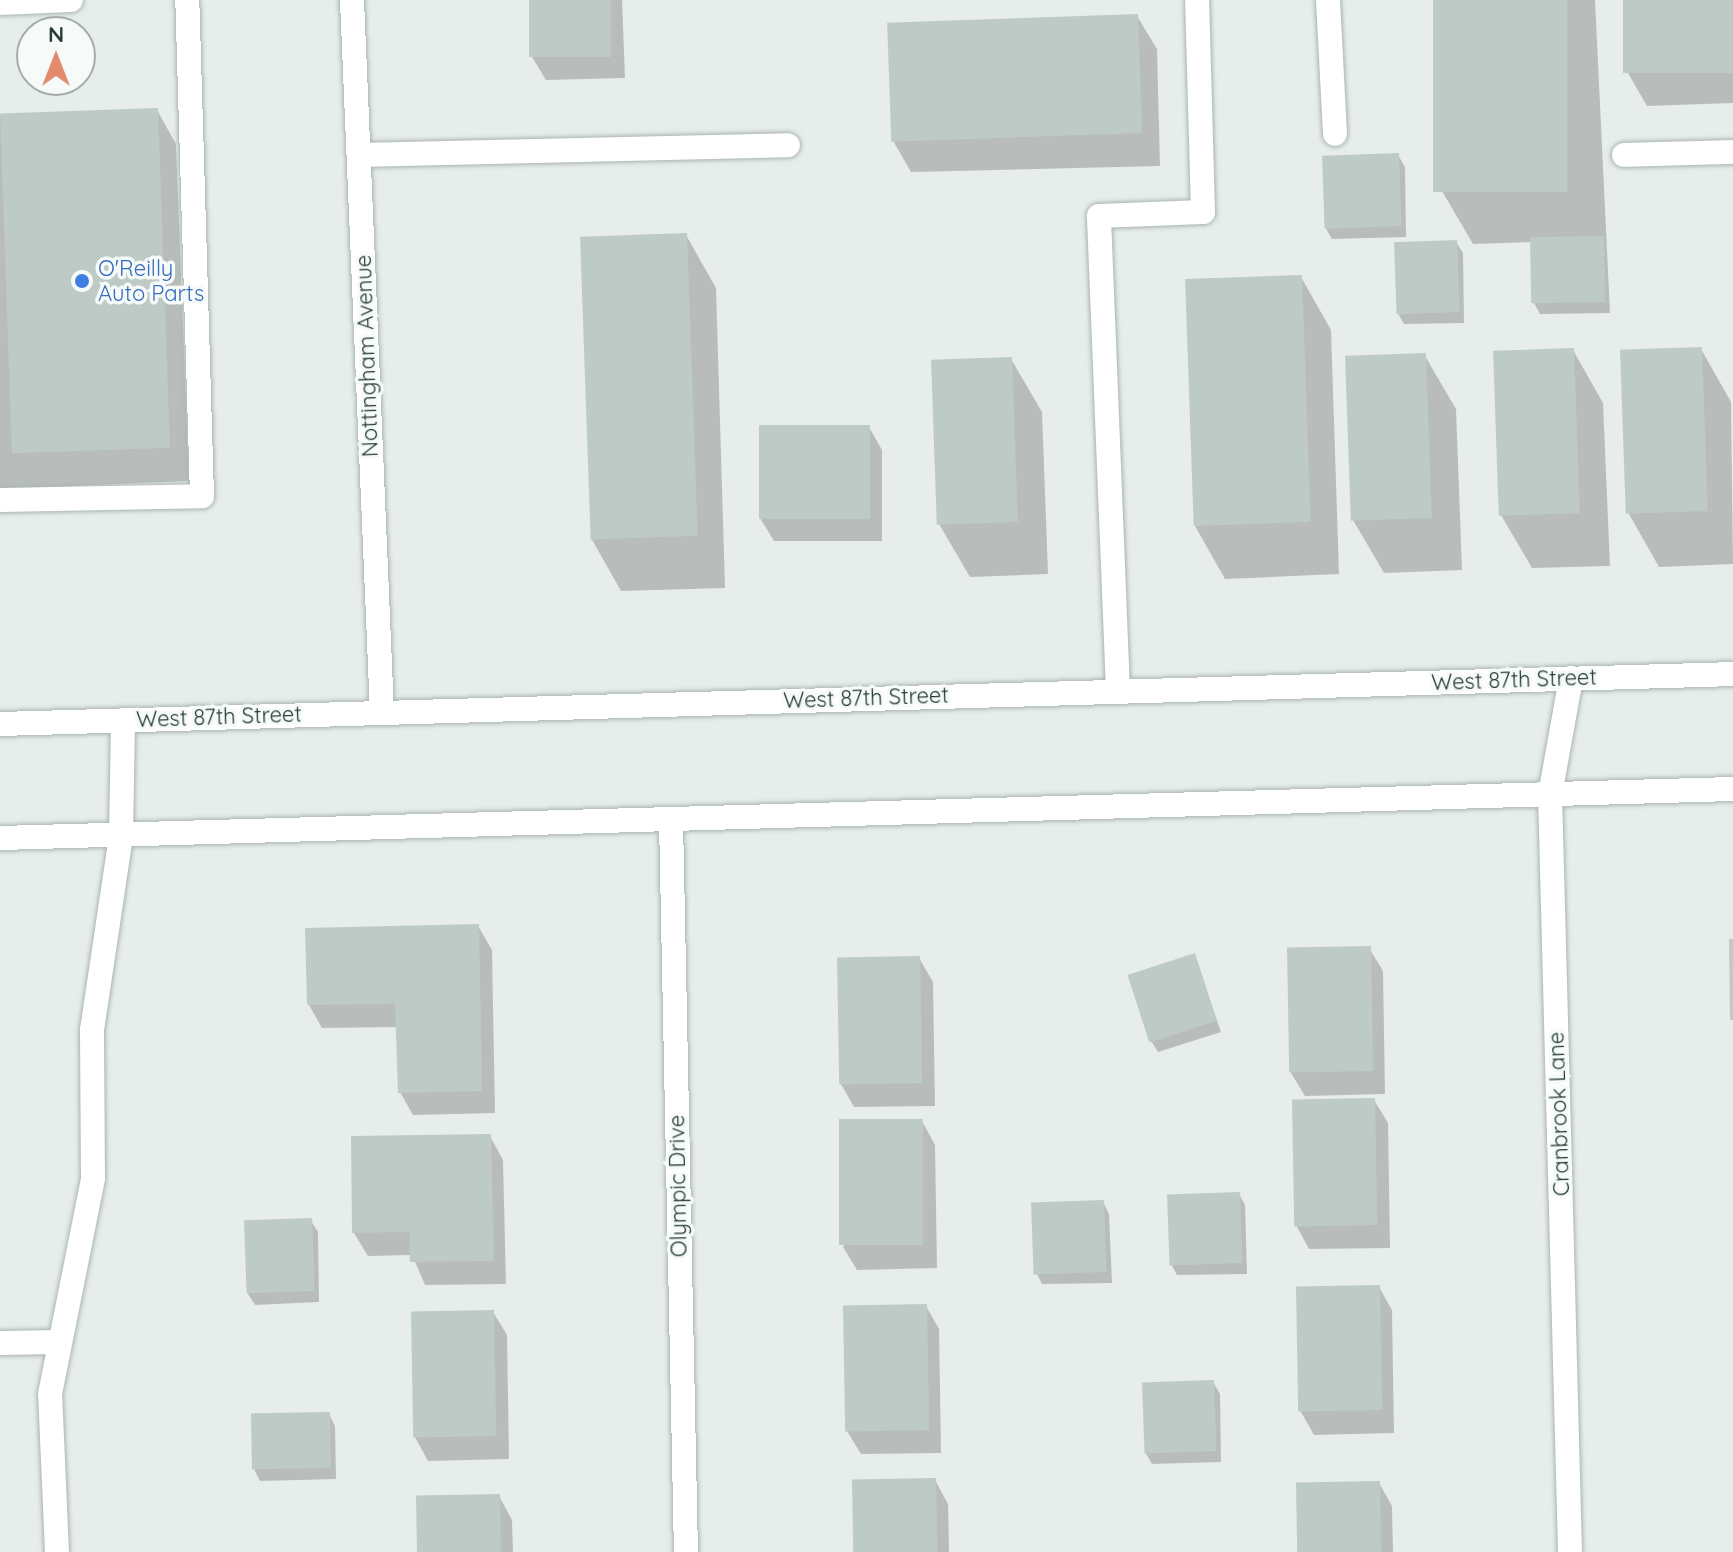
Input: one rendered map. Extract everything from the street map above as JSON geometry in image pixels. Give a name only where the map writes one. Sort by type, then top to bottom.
[{"type":"main road","points":[[0,3],[71,0]]},
{"type":"main road","points":[[0,500],[202,496],[187,0]]},
{"type":"main road","name":"Nottingham Avenue","points":[[352,0],[382,712]]},
{"type":"main road","points":[[1118,691],[1099,216],[1203,212],[1197,0]]},
{"type":"main road","points":[[1328,0],[1335,134]]},
{"type":"main road","points":[[359,155],[788,145]]},
{"type":"main road","points":[[1624,155],[1733,152]]},
{"type":"main road","name":"West 87th Street","points":[[0,724],[1733,674]]},
{"type":"main road","name":"Cranbrook Lane","points":[[1570,1552],[1550,795],[1571,678]]},
{"type":"main road","points":[[57,1552],[50,1394],[93,1178],[92,1030],[121,836],[123,720]]},
{"type":"main road","points":[[0,838],[1733,789]]},
{"type":"main road","name":"Olympic Drive","points":[[671,820],[686,1552]]},
{"type":"main road","points":[[0,1343],[59,1342]]},
{"type":"building","points":[[529,0],[611,0],[611,57],[529,57]]},
{"type":"building","points":[[1433,0],[1567,0],[1567,192],[1433,192]]},
{"type":"building","points":[[1623,0],[1733,0],[1733,73],[1623,73]]},
{"type":"building","points":[[1138,14],[1142,133],[891,142],[887,23]]},
{"type":"building","name":"O'Reilly Auto Parts","points":[[158,108],[170,448],[12,453],[0,114]]},
{"type":"building","points":[[1399,153],[1402,226],[1325,229],[1322,156]]},
{"type":"building","points":[[687,233],[698,536],[591,540],[580,237]]},
{"type":"building","points":[[1604,236],[1605,302],[1531,303],[1530,237]]},
{"type":"building","points":[[1457,240],[1460,312],[1397,314],[1394,242]]},
{"type":"building","points":[[1302,275],[1311,522],[1194,526],[1185,279]]},
{"type":"building","points":[[1702,347],[1708,511],[1626,514],[1620,350]]},
{"type":"building","points":[[1574,348],[1580,513],[1499,516],[1493,351]]},
{"type":"building","points":[[1426,353],[1432,518],[1351,521],[1345,356]]},
{"type":"building","points":[[1012,357],[1018,522],[937,525],[931,360]]},
{"type":"building","points":[[759,425],[870,425],[870,519],[759,519]]},
{"type":"building","points":[[479,924],[482,1091],[398,1093],[395,1004],[307,1005],[305,928]]},
{"type":"building","points":[[1729,939],[1733,939],[1733,1020],[1730,1020]]},
{"type":"building","points":[[1371,946],[1373,1071],[1289,1072],[1287,947]]},
{"type":"building","points":[[1195,953],[1217,1021],[1149,1042],[1127,975]]},
{"type":"building","points":[[920,956],[922,1083],[839,1084],[837,957]]},
{"type":"building","points":[[1375,1098],[1377,1225],[1294,1226],[1292,1099]]},
{"type":"building","points":[[839,1119],[923,1119],[923,1245],[839,1245]]},
{"type":"building","points":[[491,1134],[494,1261],[410,1262],[409,1232],[352,1233],[351,1136]]},
{"type":"building","points":[[1240,1192],[1242,1263],[1170,1266],[1167,1195]]},
{"type":"building","points":[[1104,1200],[1107,1272],[1034,1275],[1031,1203]]},
{"type":"building","points":[[312,1218],[315,1291],[247,1293],[244,1220]]},
{"type":"building","points":[[1380,1285],[1382,1410],[1298,1411],[1296,1286]]},
{"type":"building","points":[[927,1304],[929,1430],[845,1431],[843,1305]]},
{"type":"building","points":[[494,1310],[496,1436],[413,1437],[411,1311]]},
{"type":"building","points":[[1214,1380],[1216,1451],[1145,1453],[1142,1383]]},
{"type":"building","points":[[330,1412],[331,1468],[252,1469],[251,1413]]},
{"type":"building","points":[[936,1478],[937,1552],[853,1552],[852,1479]]},
{"type":"building","points":[[1380,1481],[1381,1552],[1297,1552],[1296,1482]]},
{"type":"building","points":[[500,1494],[501,1552],[417,1552],[416,1495]]},
{"type":"place","name":"O'Reilly Auto Parts","points":[[82,281]]}]
